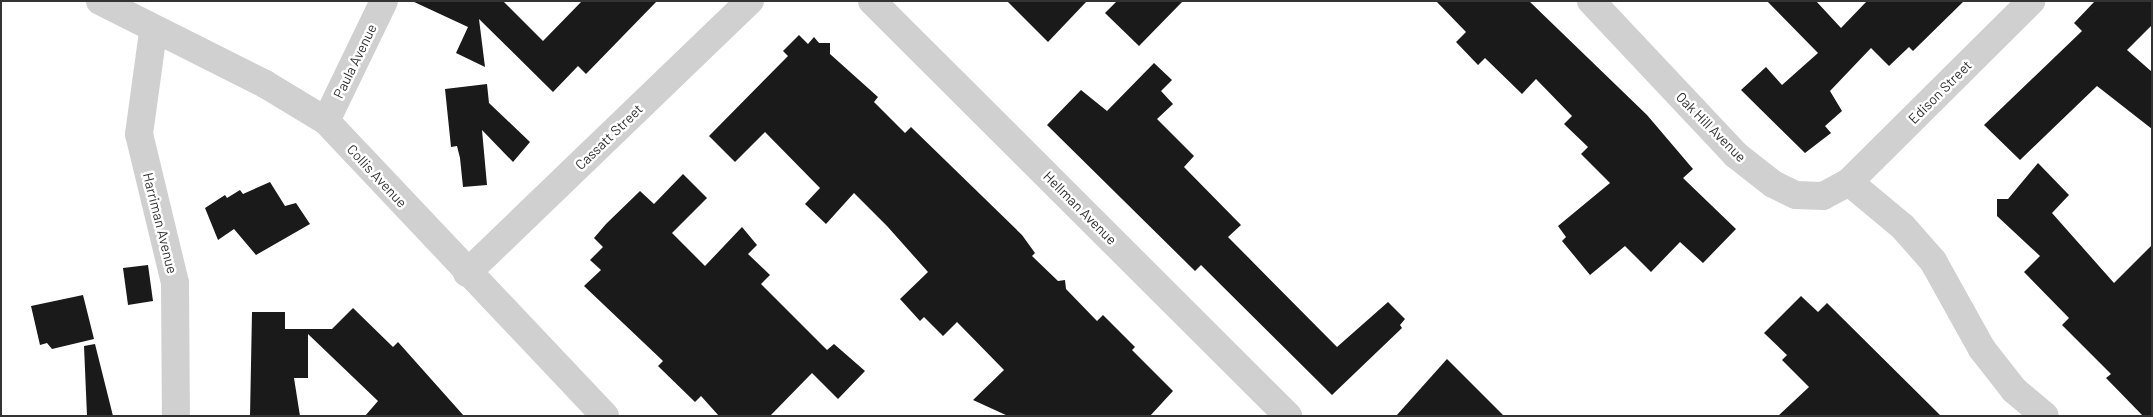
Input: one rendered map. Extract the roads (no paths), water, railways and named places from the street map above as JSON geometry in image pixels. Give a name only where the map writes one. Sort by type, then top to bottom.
[{"type":"street","name":"Collis Avenue","points":[[100,1],[154,32],[265,84],[326,121],[605,416]]},
{"type":"street","name":"Paula Avenue","points":[[326,121],[384,1]]},
{"type":"street","name":"Cassatt Street","points":[[468,273],[750,1]]},
{"type":"street","name":"Hellman Avenue","points":[[872,1],[1288,416]]},
{"type":"street","name":"Oak Hill Avenue","points":[[1591,1],[1736,155],[1773,184],[1796,195],[1823,196],[1849,182]]},
{"type":"street","name":"Edison Street","points":[[1849,182],[2031,1]]},
{"type":"street","name":"Harriman Avenue","points":[[154,32],[139,134],[175,283],[176,416]]},
{"type":"street","points":[[1849,182],[1903,227],[1933,261],[1982,349],[2014,390],[2045,416]]}]
